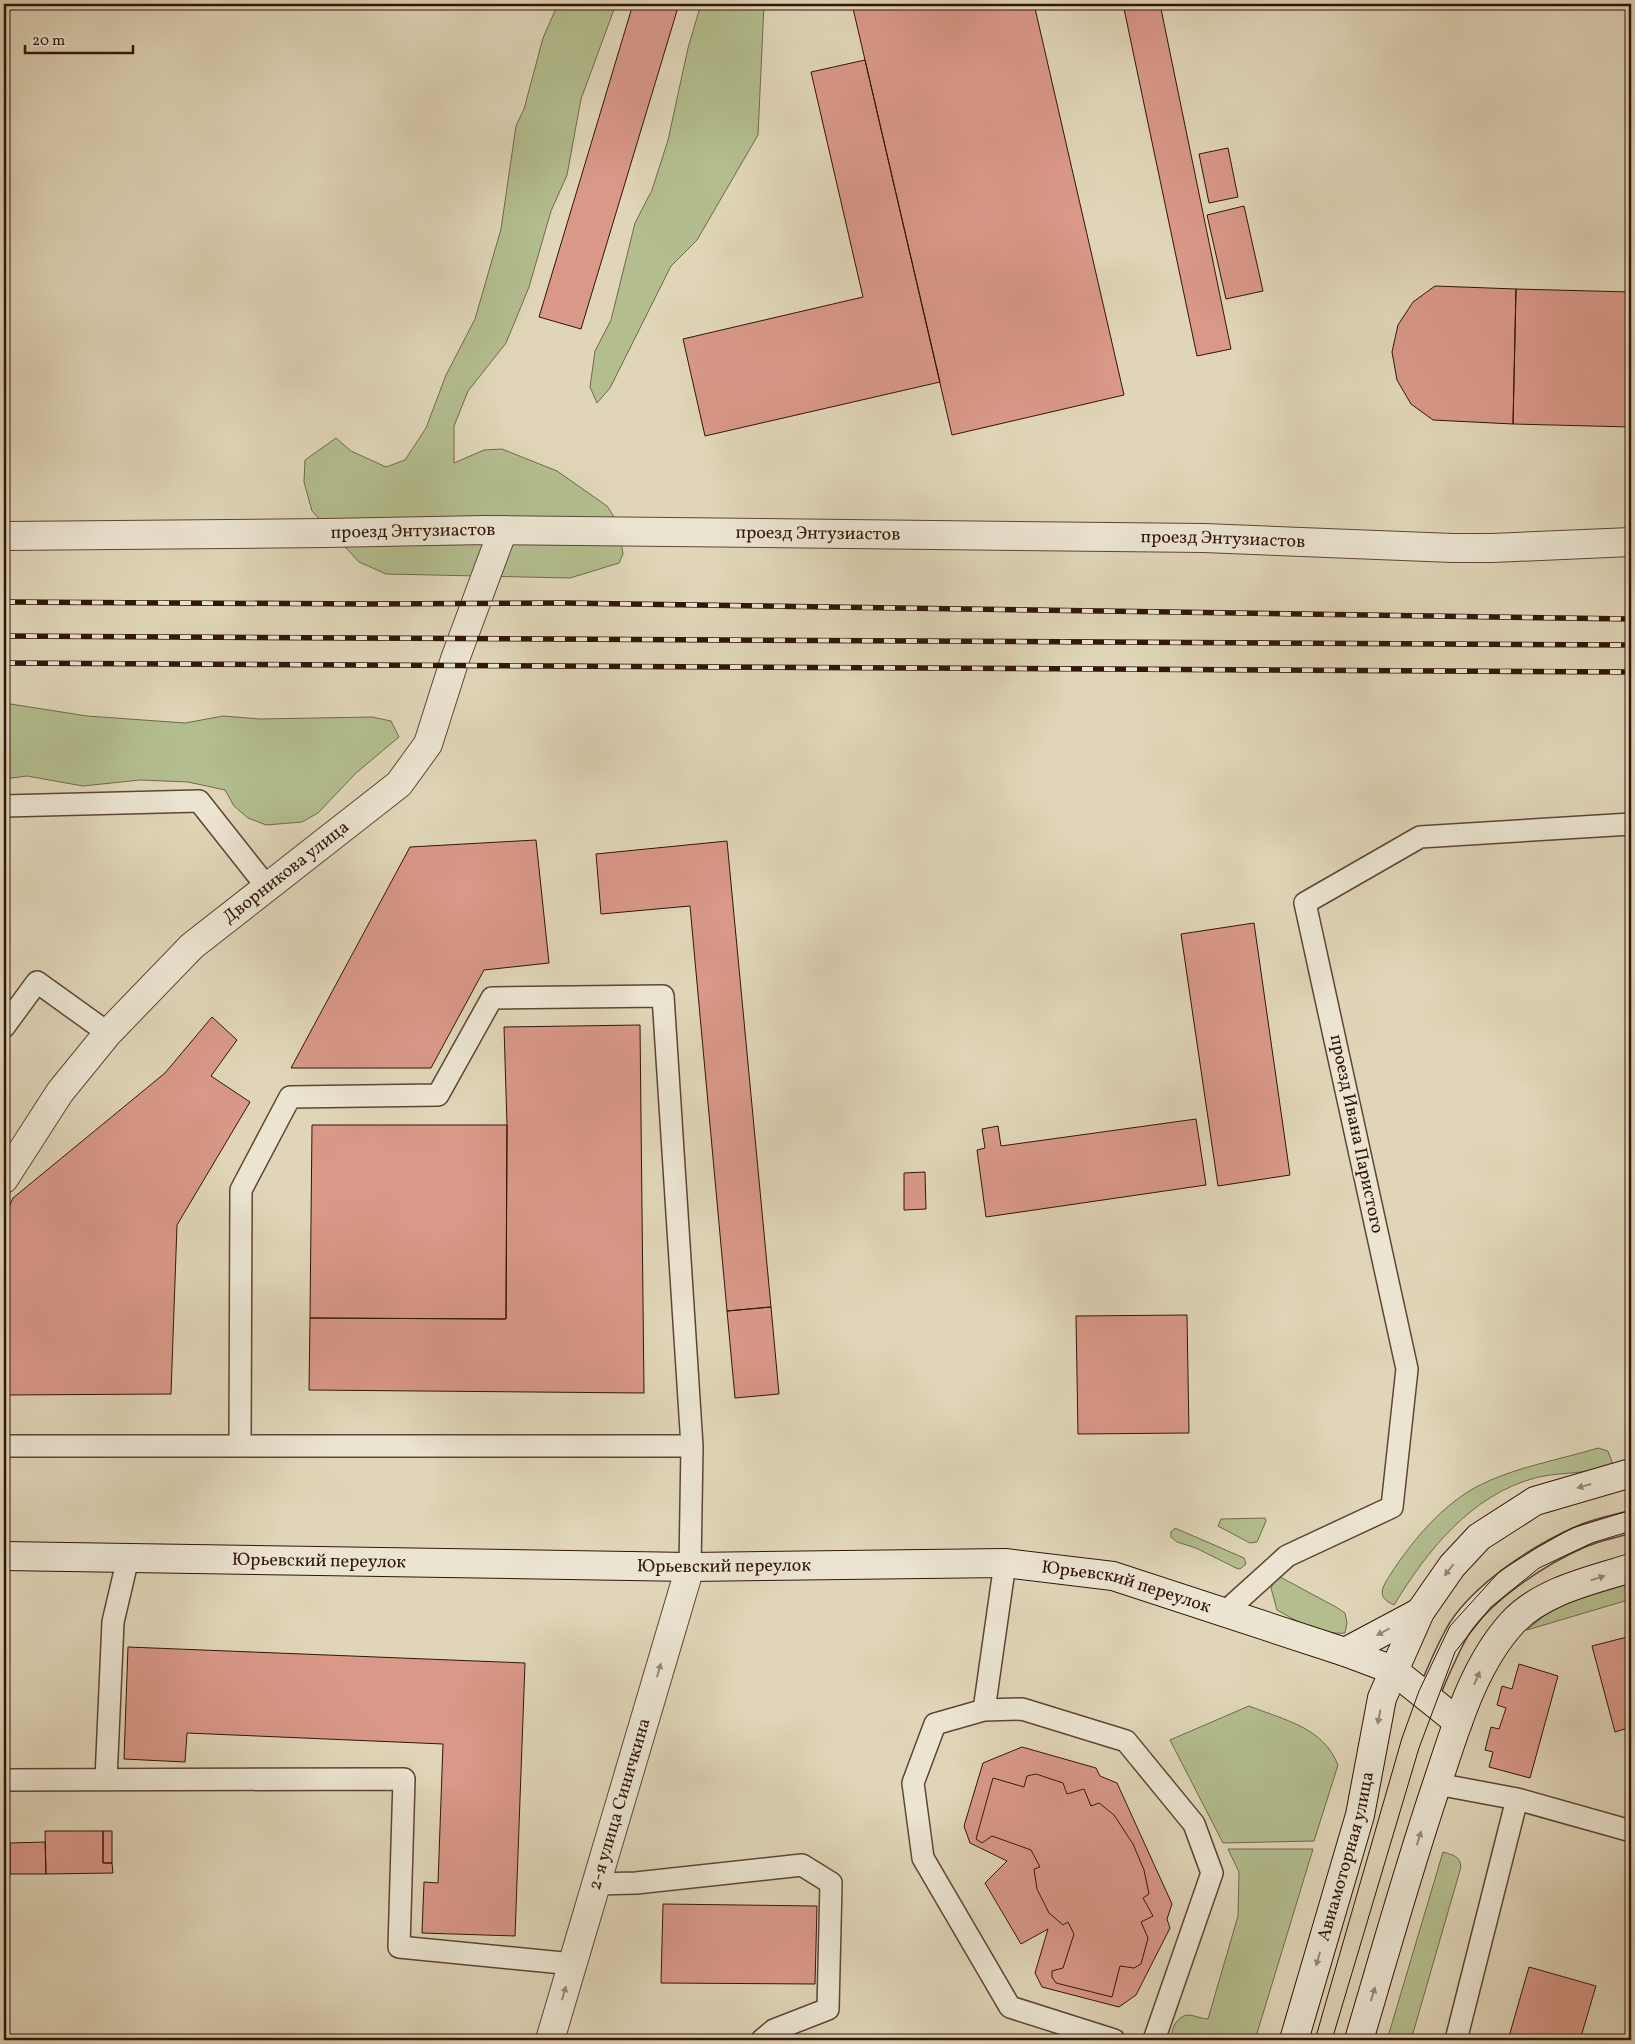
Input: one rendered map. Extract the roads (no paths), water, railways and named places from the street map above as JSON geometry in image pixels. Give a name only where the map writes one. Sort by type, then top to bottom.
[{"type":"street","name":"проезд Энтузиастов","points":[[4,536],[503,530],[1204,538],[1462,548],[1631,542]]},
{"type":"street","name":"Дворникова улица","points":[[4,1179],[60,1092],[108,1033],[192,946],[399,784],[428,744],[455,659],[503,530]]},
{"type":"street","name":"Авиамоторная улица","points":[[1294,2040],[1360,1815],[1382,1698],[1420,1612],[1452,1566],[1478,1537],[1535,1501],[1631,1473]]},
{"type":"street","name":"Юрьевский переулок","points":[[4,1556],[690,1567],[1005,1563],[1113,1576],[1346,1652]]},
{"type":"street","name":"2-я улица Синичкина","points":[[550,2040],[690,1567]]},
{"type":"street","points":[[1359,2040],[1437,1784],[1458,1722],[1490,1652],[1513,1622],[1534,1606],[1565,1588],[1631,1568]]},
{"type":"street","points":[[1346,1652],[1420,1612]]},
{"type":"street","points":[[1346,1652],[1394,1670],[1458,1722]]},
{"type":"lane","points":[[4,806],[199,801],[267,887]]},
{"type":"lane","name":"проезд Ивана Паристого","points":[[1224,1613],[1287,1556],[1392,1507],[1408,1369],[1305,904],[1420,837],[1631,824]]},
{"type":"lane","points":[[4,1027],[37,982],[108,1033]]},
{"type":"lane","points":[[240,1446],[242,1190],[290,1097],[438,1095],[492,998],[663,996],[692,1446],[690,1567]]},
{"type":"lane","points":[[4,1446],[692,1446]]},
{"type":"lane","points":[[1427,1698],[1448,1648],[1461,1626],[1484,1600],[1538,1558],[1581,1536],[1631,1522]]},
{"type":"lane","points":[[106,1779],[113,1622],[128,1558]]},
{"type":"lane","points":[[984,1710],[1005,1563]]},
{"type":"lane","points":[[1114,2040],[1010,2007],[923,1858],[913,1783],[936,1724],[984,1710],[1022,1709],[1126,1741],[1194,1824],[1212,1873],[1154,2040]]},
{"type":"lane","points":[[4,1780],[404,1779],[399,1947],[573,1964]]},
{"type":"lane","points":[[1437,1784],[1517,1799],[1631,1831]]},
{"type":"lane","points":[[1456,2040],[1517,1799]]},
{"type":"lane","points":[[596,1884],[636,1883],[802,1865],[831,1883],[828,2009],[774,2030],[762,2040]]},
{"type":"tram line","points":[[1315,2040],[1402,1738],[1419,1691],[1450,1626],[1500,1571],[1572,1528],[1631,1510]]},
{"type":"tram line","points":[[1332,2040],[1419,1748],[1455,1652],[1491,1607],[1539,1568],[1592,1543],[1631,1531]]},
{"type":"railway","points":[[4,602],[563,603],[1631,619]]},
{"type":"railway","points":[[4,636],[1631,645]]},
{"type":"railway","points":[[4,663],[1631,672]]}]
